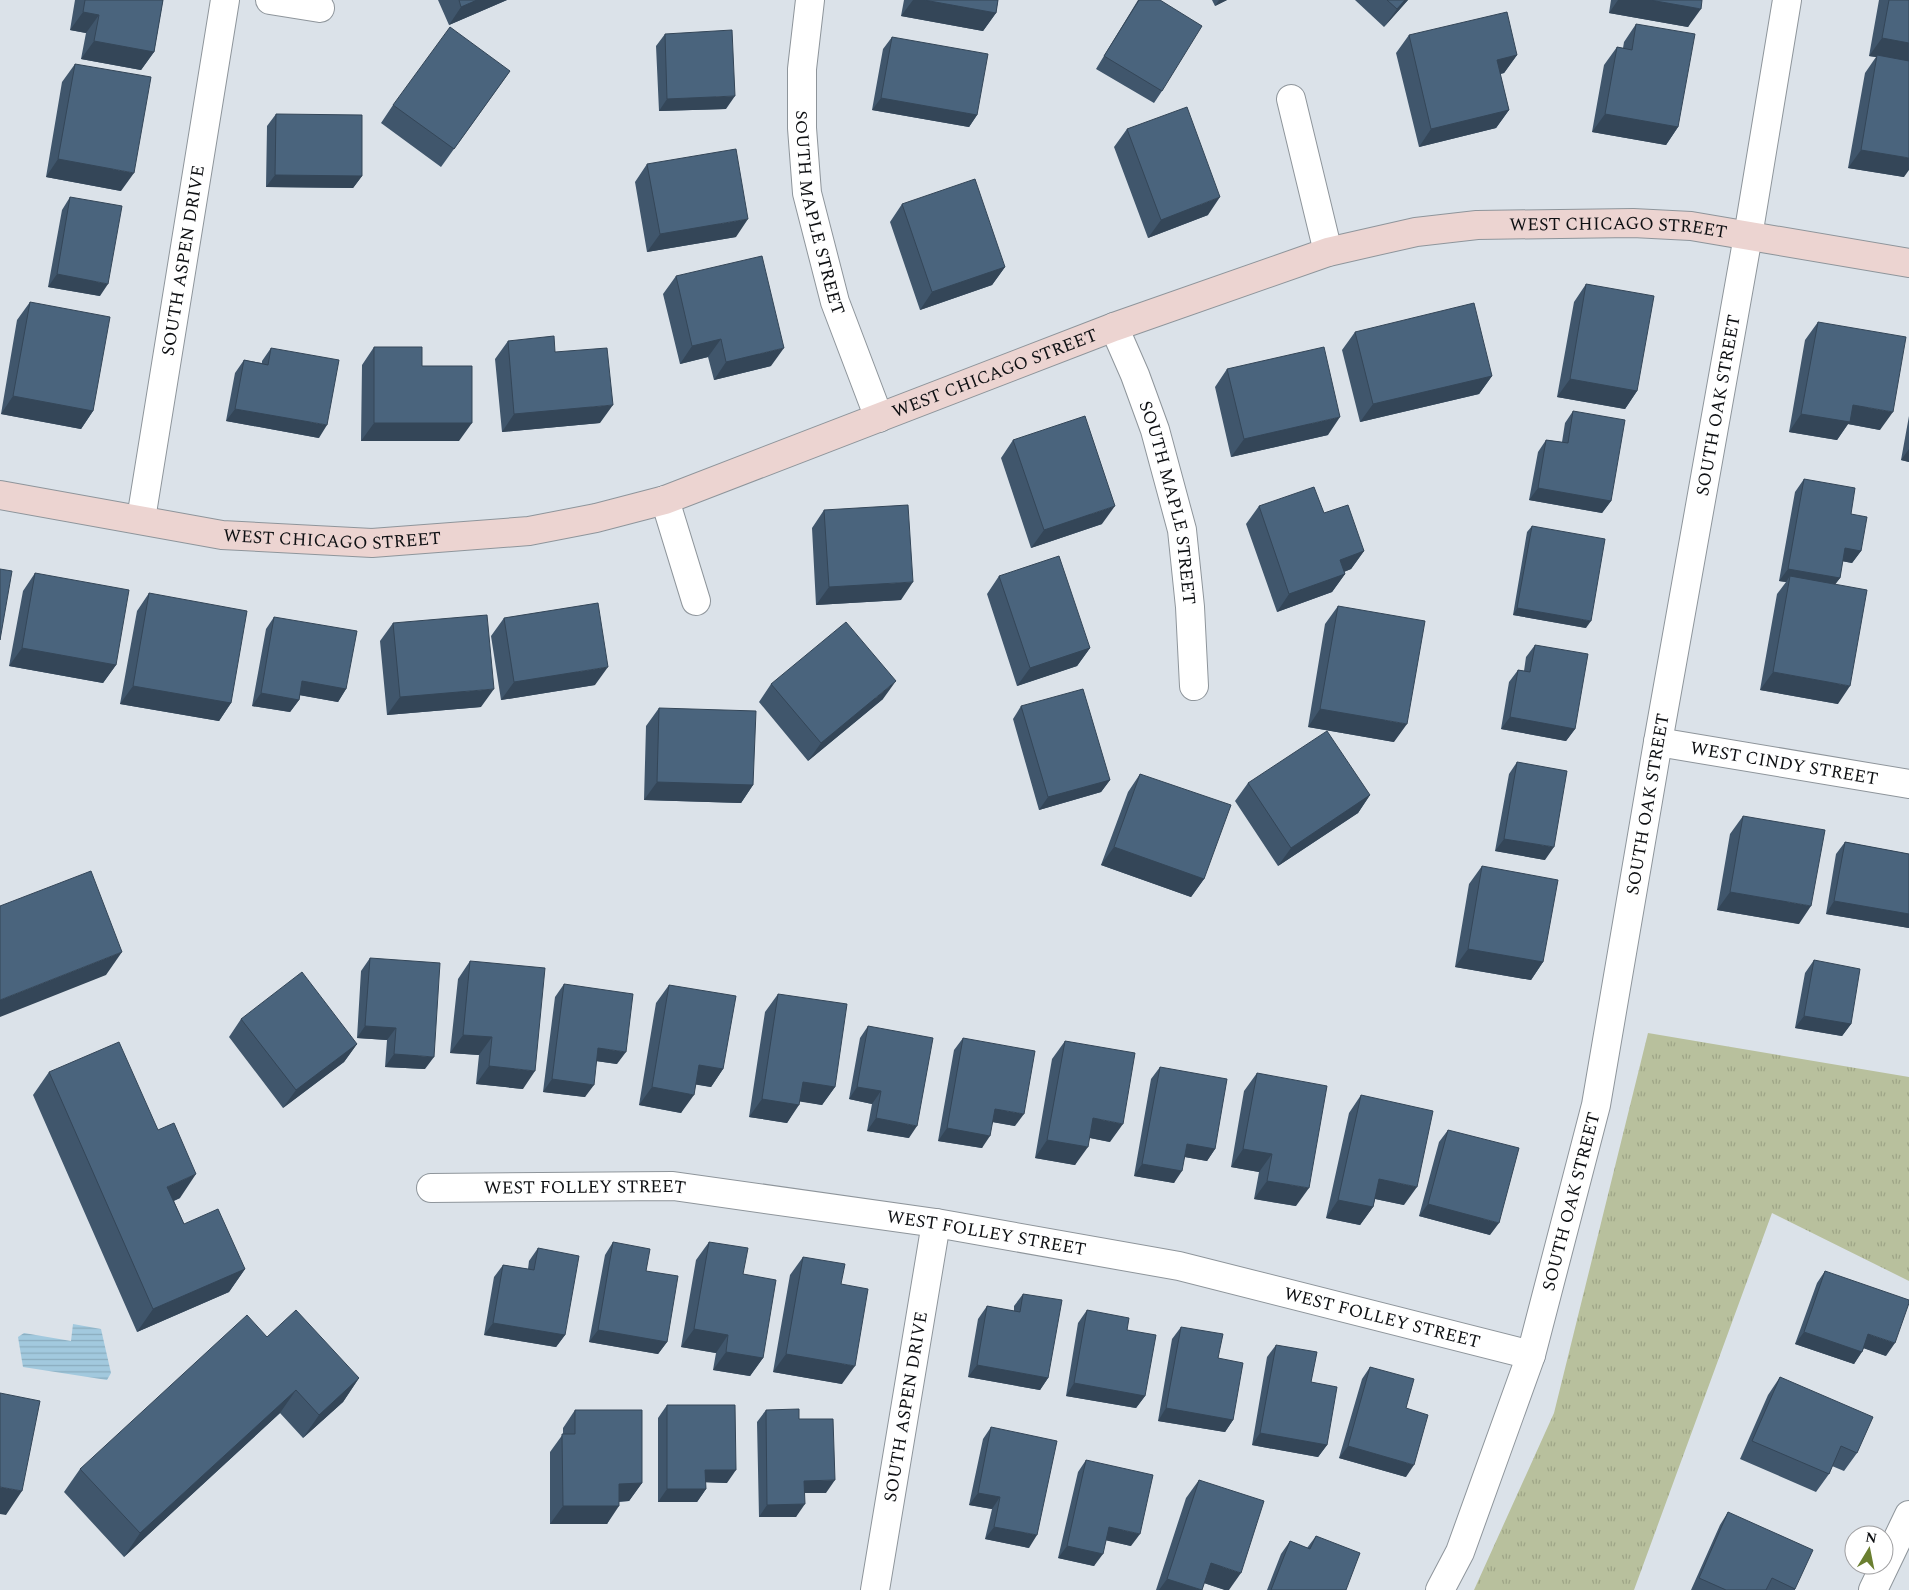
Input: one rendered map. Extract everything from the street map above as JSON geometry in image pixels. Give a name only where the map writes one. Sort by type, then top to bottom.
[{"type":"street","name":"SOUTH ASPEN DRIVE","points":[[141,519],[225,0]]},
{"type":"street","points":[[270,0],[320,8]]},
{"type":"street","name":"SOUTH MAPLE STREET","points":[[810,0],[802,69],[802,128],[807,193],[835,302],[879,418]]},
{"type":"street","name":"SOUTH OAK STREET","points":[[1440,1590],[1460,1552],[1530,1355],[1596,1105],[1748,236],[1787,0]]},
{"type":"street","points":[[1291,99],[1328,252]]},
{"type":"street","name":"WEST CHICAGO STREET","points":[[0,495],[222,535],[372,543],[529,531],[596,518],[665,500],[1114,327],[1328,252],[1416,232],[1476,225],[1632,223],[1691,226],[1909,263]]},
{"type":"street","name":"SOUTH MAPLE STREET","points":[[1114,327],[1135,375],[1155,430],[1182,530],[1190,607],[1194,686]]},
{"type":"street","points":[[665,500],[696,600]]},
{"type":"street","name":"WEST CINDY STREET","points":[[1658,742],[1909,784]]},
{"type":"street","name":"WEST FOLLEY STREET","points":[[431,1188],[673,1186],[936,1224],[1179,1266],[1530,1355]]},
{"type":"street","name":"SOUTH ASPEN DRIVE","points":[[875,1590],[936,1224]]},
{"type":"street","points":[[1873,1590],[1909,1515]]},
{"type":"green space","points":[[1648,1033],[1909,1077],[1909,1281],[1772,1213],[1634,1590],[1474,1590],[1554,1413]]},
{"type":"water","points":[[73,1324],[101,1329],[111,1373],[107,1380],[23,1367],[18,1337],[24,1333],[71,1341]]},
{"type":"building","points":[[85,0],[163,0],[154,52],[94,41],[99,15],[83,12]]},
{"type":"building","points":[[459,0],[477,0],[461,7]]},
{"type":"building","points":[[924,0],[998,0],[996,13]]},
{"type":"building","points":[[1139,0],[1160,0],[1202,26],[1162,91],[1104,56]]},
{"type":"building","points":[[1387,0],[1405,0],[1397,9]]},
{"type":"building","points":[[1650,0],[1702,0],[1701,9]]},
{"type":"building","points":[[1889,0],[1909,0],[1909,43],[1882,38]]},
{"type":"building","points":[[1507,12],[1517,55],[1497,60],[1509,110],[1431,129],[1409,35]]},
{"type":"building","points":[[1636,24],[1695,34],[1678,127],[1605,114],[1617,47],[1632,50]]},
{"type":"building","points":[[450,27],[510,71],[454,149],[393,105]]},
{"type":"building","points":[[732,30],[735,96],[667,99],[665,34]]},
{"type":"building","points":[[892,37],[988,54],[977,115],[881,98]]},
{"type":"building","points":[[1877,55],[1909,61],[1909,158],[1861,150]]},
{"type":"building","points":[[75,64],[151,77],[134,173],[58,159]]},
{"type":"building","points":[[1187,107],[1220,197],[1161,220],[1127,129]]},
{"type":"building","points":[[276,114],[362,115],[362,176],[275,175]]},
{"type":"building","points":[[736,149],[748,219],[660,234],[647,164]]},
{"type":"building","points":[[975,179],[1005,267],[932,292],[902,204]]},
{"type":"building","points":[[70,197],[122,206],[108,284],[57,274]]},
{"type":"building","points":[[762,256],[784,348],[726,362],[721,339],[692,346],[676,276]]},
{"type":"building","points":[[1586,284],[1654,296],[1637,391],[1570,379]]},
{"type":"building","points":[[30,302],[110,317],[93,411],[13,396]]},
{"type":"building","points":[[1474,303],[1492,376],[1373,404],[1355,332]]},
{"type":"building","points":[[1818,322],[1906,337],[1893,412],[1853,405],[1850,422],[1801,414]]},
{"type":"building","points":[[554,336],[555,352],[607,348],[613,405],[514,414],[508,341]]},
{"type":"building","points":[[374,347],[422,347],[422,366],[472,366],[472,423],[374,423]]},
{"type":"building","points":[[1324,347],[1340,417],[1244,439],[1227,369]]},
{"type":"building","points":[[271,348],[339,360],[327,425],[235,409],[244,360],[268,365]]},
{"type":"building","points":[[1573,411],[1625,420],[1611,501],[1538,488],[1546,440],[1568,443]]},
{"type":"building","points":[[1085,416],[1115,506],[1044,530],[1013,440]]},
{"type":"building","points":[[1804,479],[1855,488],[1851,514],[1867,517],[1861,551],[1845,548],[1840,578],[1788,569]]},
{"type":"building","points":[[1314,487],[1324,513],[1348,505],[1364,551],[1340,560],[1345,574],[1289,594],[1259,506]]},
{"type":"building","points":[[908,505],[913,582],[829,587],[824,510]]},
{"type":"building","points":[[1532,526],[1605,539],[1591,621],[1517,608]]},
{"type":"building","points":[[1059,556],[1090,648],[1030,668],[999,576]]},
{"type":"building","points":[[0,569],[12,571],[0,640]]},
{"type":"building","points":[[35,573],[129,590],[116,665],[22,648]]},
{"type":"building","points":[[1790,576],[1867,590],[1850,686],[1773,672]]},
{"type":"building","points":[[149,593],[247,611],[231,703],[133,686]]},
{"type":"building","points":[[598,603],[608,667],[514,682],[504,618]]},
{"type":"building","points":[[1338,606],[1425,621],[1407,724],[1320,709]]},
{"type":"building","points":[[487,615],[494,689],[400,697],[393,623]]},
{"type":"building","points":[[274,617],[357,631],[346,689],[302,681],[299,700],[261,693]]},
{"type":"building","points":[[846,622],[896,681],[821,743],[771,684]]},
{"type":"building","points":[[1535,645],[1588,654],[1575,729],[1510,717],[1518,670],[1530,672]]},
{"type":"building","points":[[1083,689],[1110,780],[1048,797],[1021,706]]},
{"type":"building","points":[[659,708],[756,711],[753,785],[657,782]]},
{"type":"building","points":[[1327,731],[1370,795],[1291,848],[1248,783]]},
{"type":"building","points":[[1517,762],[1567,771],[1554,847],[1504,839]]},
{"type":"building","points":[[1140,774],[1231,805],[1204,879],[1114,847]]},
{"type":"building","points":[[1743,816],[1825,830],[1811,906],[1730,892]]},
{"type":"building","points":[[1845,842],[1909,854],[1909,914],[1834,901]]},
{"type":"building","points":[[1482,866],[1558,880],[1543,962],[1468,949]]},
{"type":"building","points":[[91,871],[122,952],[0,1000],[0,906]]},
{"type":"building","points":[[370,958],[440,963],[434,1057],[394,1054],[396,1028],[365,1026]]},
{"type":"building","points":[[1814,960],[1860,969],[1851,1024],[1804,1016]]},
{"type":"building","points":[[470,961],[545,968],[535,1071],[489,1066],[492,1037],[463,1035]]},
{"type":"building","points":[[302,972],[357,1044],[296,1090],[241,1019]]},
{"type":"building","points":[[564,984],[633,994],[626,1052],[598,1048],[594,1085],[552,1079]]},
{"type":"building","points":[[669,985],[736,996],[723,1069],[699,1065],[694,1095],[652,1087]]},
{"type":"building","points":[[778,994],[847,1004],[835,1087],[803,1082],[799,1105],[762,1099]]},
{"type":"building","points":[[868,1026],[933,1038],[917,1126],[876,1118],[881,1091],[857,1087]]},
{"type":"building","points":[[963,1038],[1035,1051],[1024,1114],[995,1109],[990,1136],[947,1128]]},
{"type":"building","points":[[1065,1041],[1135,1053],[1123,1124],[1093,1118],[1088,1147],[1047,1140]]},
{"type":"building","points":[[119,1042],[158,1130],[174,1123],[196,1174],[167,1187],[184,1224],[218,1209],[245,1269],[153,1309],[49,1072]]},
{"type":"building","points":[[1160,1067],[1227,1079],[1215,1149],[1187,1144],[1182,1171],[1142,1164]]},
{"type":"building","points":[[1257,1073],[1327,1086],[1309,1188],[1267,1181],[1272,1154],[1243,1149]]},
{"type":"building","points":[[1361,1095],[1433,1111],[1417,1187],[1379,1179],[1373,1207],[1338,1200]]},
{"type":"building","points":[[1448,1130],[1519,1148],[1499,1223],[1428,1204]]},
{"type":"building","points":[[613,1242],[650,1249],[646,1271],[678,1276],[667,1342],[598,1330]]},
{"type":"building","points":[[709,1242],[748,1248],[743,1274],[776,1280],[763,1358],[726,1352],[728,1335],[694,1329]]},
{"type":"building","points":[[538,1248],[579,1256],[565,1335],[493,1323],[503,1265],[534,1270]]},
{"type":"building","points":[[803,1257],[845,1264],[841,1284],[868,1289],[855,1366],[786,1354]]},
{"type":"building","points":[[1825,1271],[1909,1300],[1895,1343],[1868,1334],[1862,1352],[1804,1332]]},
{"type":"building","points":[[1023,1294],[1062,1300],[1048,1378],[977,1365],[987,1306],[1020,1312]]},
{"type":"building","points":[[296,1310],[359,1378],[319,1415],[296,1390],[140,1533],[80,1469],[247,1315],[267,1337]]},
{"type":"building","points":[[1087,1310],[1129,1318],[1127,1330],[1156,1335],[1145,1396],[1074,1383]]},
{"type":"building","points":[[1181,1327],[1223,1334],[1218,1358],[1243,1363],[1233,1420],[1166,1408]]},
{"type":"building","points":[[1276,1345],[1317,1352],[1311,1382],[1337,1387],[1327,1445],[1260,1433]]},
{"type":"building","points":[[1370,1367],[1414,1379],[1406,1408],[1428,1415],[1414,1465],[1348,1446]]},
{"type":"building","points":[[1780,1377],[1873,1417],[1857,1453],[1841,1446],[1829,1474],[1752,1441]]},
{"type":"building","points":[[0,1393],[40,1401],[22,1491],[0,1487]]},
{"type":"building","points":[[667,1405],[735,1405],[736,1470],[705,1470],[706,1489],[667,1489]]},
{"type":"building","points":[[799,1409],[799,1419],[833,1419],[835,1480],[804,1481],[805,1504],[767,1505],[766,1410]]},
{"type":"building","points":[[575,1410],[642,1410],[642,1483],[619,1484],[619,1506],[563,1506],[562,1434],[575,1434]]},
{"type":"building","points":[[991,1427],[1057,1441],[1037,1535],[994,1527],[1000,1497],[978,1493]]},
{"type":"building","points":[[1086,1460],[1153,1475],[1140,1534],[1109,1527],[1103,1554],[1067,1546]]},
{"type":"building","points":[[1199,1480],[1264,1501],[1241,1573],[1211,1563],[1202,1590],[1167,1579]]},
{"type":"building","points":[[1728,1512],[1813,1550],[1795,1589],[1772,1578],[1766,1590],[1726,1590],[1699,1578]]},
{"type":"building","points":[[1316,1536],[1360,1553],[1346,1590],[1271,1590],[1290,1541],[1310,1549]]}]
